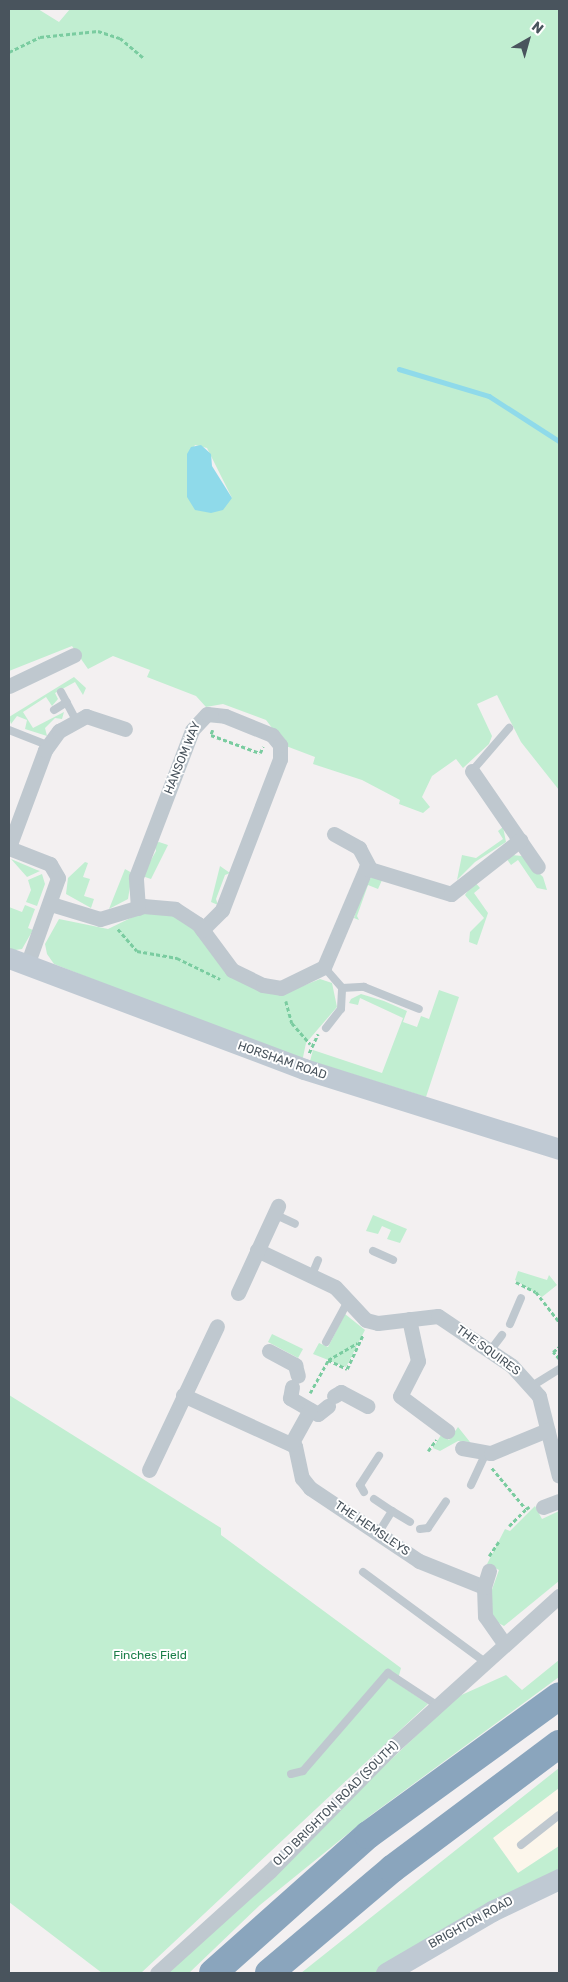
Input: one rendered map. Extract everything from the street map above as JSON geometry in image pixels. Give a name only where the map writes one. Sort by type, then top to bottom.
[{"type":"highway","points":[[213,1973],[368,1835],[559,1696]]},
{"type":"highway","points":[[269,1973],[392,1869],[559,1744]]},
{"type":"street","points":[[9,686],[74,655]]},
{"type":"street","name":"HANSOM WAY","points":[[138,908],[136,877],[192,730],[202,716],[219,715],[268,733]]},
{"type":"street","points":[[18,962],[51,904],[58,883],[55,870],[9,848],[47,745],[75,718],[91,716],[125,729]]},
{"type":"street","points":[[202,930],[222,910],[280,759],[280,745],[268,733]]},
{"type":"street","points":[[472,771],[538,867]]},
{"type":"street","points":[[334,834],[359,848],[369,867],[451,894],[520,840]]},
{"type":"street","points":[[51,904],[91,918],[114,918],[138,908],[175,909],[202,930],[226,965],[263,985],[286,987],[324,967],[360,877],[369,867]]},
{"type":"street","name":"HORSHAM ROAD","points":[[18,962],[304,1069],[559,1149]]},
{"type":"street","points":[[238,1293],[276,1210]]},
{"type":"street","points":[[257,1250],[339,1290],[347,1303],[370,1322]]},
{"type":"street","name":"THE SQUIRES","points":[[370,1322],[438,1316],[490,1351],[532,1386],[547,1430],[559,1476]]},
{"type":"street","points":[[409,1319],[417,1358],[400,1396],[447,1431]]},
{"type":"street","points":[[149,1470],[217,1326]]},
{"type":"street","points":[[269,1351],[295,1365],[295,1382],[288,1395],[319,1406]]},
{"type":"street","points":[[183,1395],[291,1444],[319,1406],[341,1392],[367,1406]]},
{"type":"street","points":[[462,1448],[485,1458],[547,1430]]},
{"type":"street","name":"THE HEMSLEYS","points":[[291,1444],[299,1453],[305,1484],[429,1566],[484,1587]]},
{"type":"street","points":[[538,1506],[559,1501]]},
{"type":"street","points":[[489,1571],[484,1587],[485,1616],[504,1642]]},
{"type":"street","name":"OLD BRIGHTON ROAD (SOUTH)","points":[[157,1973],[270,1871],[360,1776],[438,1706],[504,1642],[559,1596]]},
{"type":"street","name":"BRIGHTON ROAD","points":[[386,1973],[492,1911],[559,1878]]},
{"type":"lane","points":[[61,692],[75,718]]},
{"type":"lane","points":[[54,710],[67,702]]},
{"type":"lane","points":[[472,771],[509,728]]},
{"type":"lane","points":[[9,730],[47,745]]},
{"type":"lane","points":[[324,967],[342,988],[342,1009],[326,1028]]},
{"type":"lane","points":[[342,988],[364,987],[419,1009]]},
{"type":"lane","points":[[276,1210],[295,1224]]},
{"type":"lane","points":[[373,1251],[394,1260]]},
{"type":"lane","points":[[312,1276],[318,1260]]},
{"type":"lane","points":[[510,1324],[521,1298]]},
{"type":"lane","points":[[326,1342],[347,1303]]},
{"type":"lane","points":[[490,1351],[502,1334]]},
{"type":"lane","points":[[532,1386],[559,1369]]},
{"type":"lane","points":[[364,1492],[360,1485],[379,1456]]},
{"type":"lane","points":[[471,1485],[485,1458]]},
{"type":"lane","points":[[374,1498],[410,1522]]},
{"type":"lane","points":[[420,1529],[428,1528],[446,1501]]},
{"type":"lane","points":[[378,1533],[392,1511]]},
{"type":"lane","points":[[363,1572],[485,1662]]},
{"type":"lane","points":[[291,1774],[303,1771],[388,1673],[438,1706]]},
{"type":"lane","points":[[521,1845],[559,1815]]},
{"type":"path","points":[[9,52],[40,37],[98,31],[120,38],[144,58]]},
{"type":"path","points":[[219,715],[211,735],[260,753],[268,733]]},
{"type":"path","points":[[114,918],[137,951],[182,960],[228,983]]},
{"type":"path","points":[[280,997],[286,995],[292,1023],[310,1044]]},
{"type":"path","points":[[304,1069],[310,1044],[326,1028]]},
{"type":"path","points":[[516,1282],[533,1289],[559,1321]]},
{"type":"path","points":[[319,1406],[328,1360],[357,1343],[370,1322]]},
{"type":"path","points":[[328,1360],[347,1369],[358,1352],[357,1343]]},
{"type":"path","points":[[559,1347],[553,1352],[559,1360]]},
{"type":"path","points":[[485,1458],[526,1509]]},
{"type":"path","points":[[509,1526],[526,1509],[538,1506]]},
{"type":"shaded area","points":[[559,1788],[559,1846],[518,1873],[493,1838]]},
{"type":"green space","points":[[9,9],[38,9],[59,22],[70,9],[559,9],[559,790],[521,742],[497,695],[477,704],[492,736],[489,744],[463,768],[456,759],[432,776],[422,797],[430,807],[423,813],[399,804],[400,800],[362,780],[313,764],[315,757],[286,746],[266,720],[223,704],[206,707],[196,696],[147,677],[150,670],[113,656],[88,669],[72,646],[9,671]],"holes":[[[195,445],[207,448],[232,498],[187,497],[187,460]]]},
{"type":"green space","points":[[74,677],[86,688],[83,695],[75,682],[55,693],[58,699],[52,706],[46,697],[23,712],[33,728],[64,712],[62,719],[55,718],[45,728],[47,736],[25,729],[27,720],[17,716],[11,724],[9,717]]},
{"type":"green space","points":[[503,827],[506,842],[475,862],[457,880],[462,855],[476,858],[503,839],[498,831]]},
{"type":"green space","points":[[159,842],[168,845],[151,879],[142,876],[156,851],[154,844]]},
{"type":"green space","points":[[512,855],[522,856],[543,877],[547,890],[537,888],[518,860],[511,865],[506,858]]},
{"type":"green space","points":[[11,859],[37,870],[40,871],[27,877]]},
{"type":"green space","points":[[85,862],[88,863],[83,877],[90,879],[84,896],[94,899],[91,908],[66,894],[68,878]]},
{"type":"green space","points":[[220,866],[230,873],[225,875],[216,899],[218,905],[211,902]]},
{"type":"green space","points":[[125,869],[132,873],[128,899],[109,909]]},
{"type":"green space","points":[[42,874],[45,884],[37,906],[26,902],[31,890],[28,880]]},
{"type":"green space","points":[[374,877],[383,878],[378,889],[368,885],[357,916],[359,920],[354,918],[366,880]]},
{"type":"green space","points":[[474,881],[480,888],[474,893],[488,913],[477,945],[469,942],[470,932],[484,918],[465,895]]},
{"type":"green space","points":[[25,905],[35,909],[28,928],[33,930],[22,949],[9,951],[9,907],[22,912]]},
{"type":"green space","points":[[143,912],[175,915],[197,932],[225,972],[290,991],[320,979],[332,983],[337,1007],[306,1043],[302,1062],[54,964],[47,954],[45,944],[59,919],[108,929]]},
{"type":"green space","points":[[439,990],[459,997],[426,1097],[310,1061],[313,1050],[382,1073],[403,1018],[360,998],[358,1005],[349,1003],[351,999],[361,994],[384,1001],[407,1011],[403,1022],[417,1027],[421,1016],[429,1019]]},
{"type":"green space","points":[[373,1215],[407,1229],[400,1243],[387,1239],[391,1230],[382,1226],[378,1234],[366,1231]]},
{"type":"green space","points":[[518,1271],[547,1280],[549,1275],[557,1285],[542,1297],[515,1280]]},
{"type":"green space","points":[[345,1314],[365,1330],[346,1367],[313,1354],[319,1343],[328,1347]]},
{"type":"green space","points":[[272,1334],[303,1349],[298,1358],[268,1342]]},
{"type":"green space","name":"Finches Field","points":[[9,1395],[221,1528],[221,1535],[401,1668],[397,1683],[428,1704],[141,1973],[102,1973],[9,1902]]},
{"type":"green space","points":[[458,1427],[470,1442],[458,1441],[440,1451],[433,1448],[441,1435],[449,1440]]},
{"type":"green space","points":[[535,1506],[542,1519],[559,1511],[559,1581],[504,1626],[491,1619],[490,1595],[499,1570],[487,1564],[505,1529],[510,1531]]},
{"type":"green space","points":[[559,1660],[559,1677],[371,1815],[260,1905],[189,1973],[166,1973],[457,1697],[506,1675],[522,1690]]},
{"type":"green space","points":[[559,1768],[559,1788],[493,1838],[518,1873],[559,1846],[559,1869],[375,1973],[301,1973]]},
{"type":"water","points":[[201,445],[211,454],[212,466],[232,498],[223,510],[211,513],[195,510],[187,497],[187,454],[191,447]]},
{"type":"waterway","points":[[399,369],[489,396],[559,441]]}]
